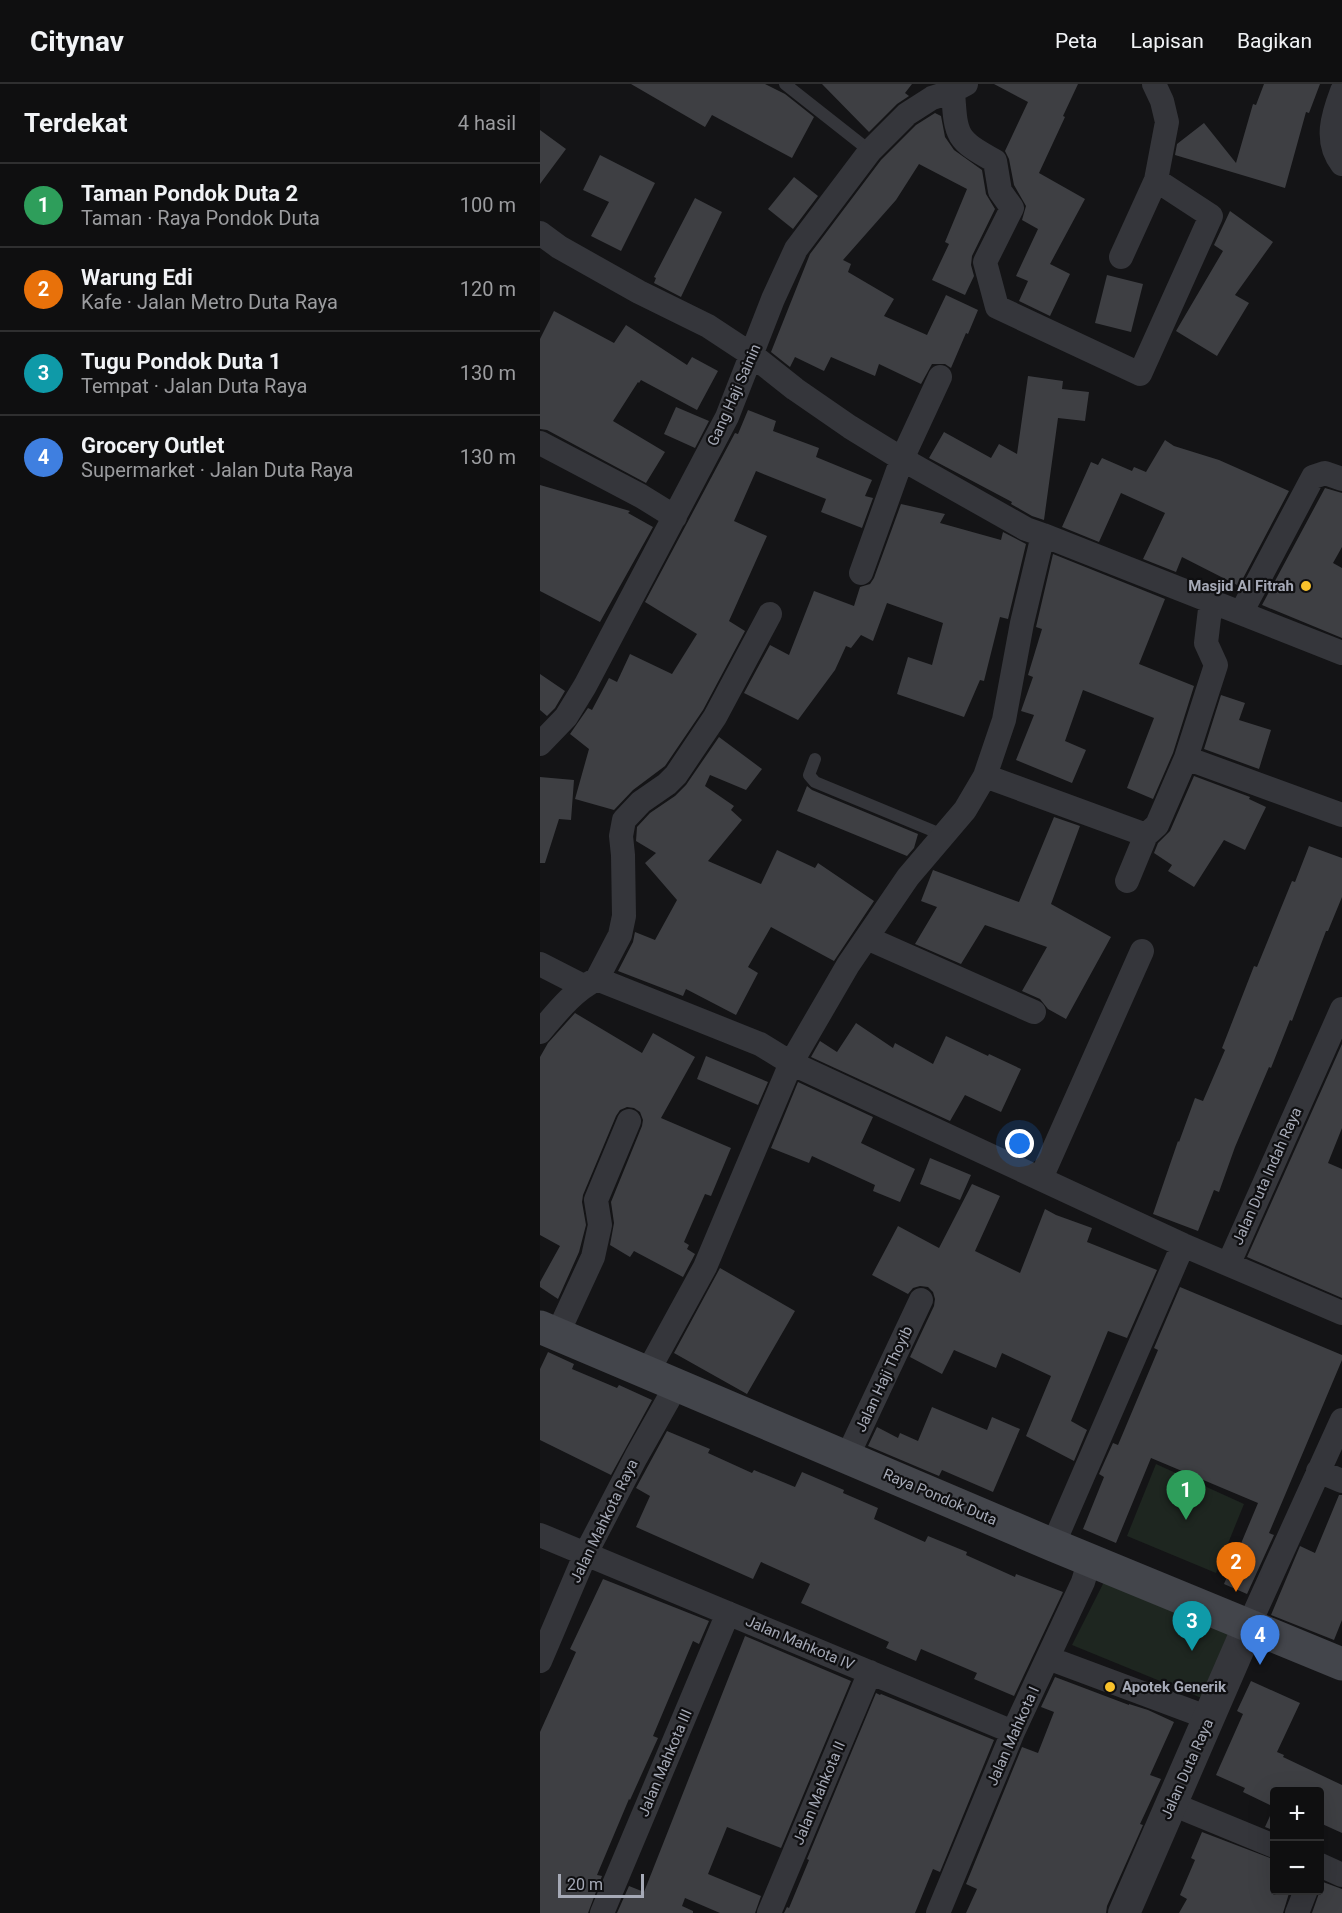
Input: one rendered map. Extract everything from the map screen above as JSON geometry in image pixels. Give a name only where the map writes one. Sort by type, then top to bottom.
[{"type":"main road","name":"Raya Pondok Duta","points":[[548,1331],[1053,1545],[1342,1664]]},
{"type":"street","points":[[1121,257],[1156,180],[1167,122],[1162,101],[1154,84]]},
{"type":"street","name":"Gang Haji Sainin","points":[[540,744],[566,717],[585,686],[727,417],[773,298],[795,249],[870,151],[907,114],[932,98],[959,88]]},
{"type":"street","points":[[959,88],[956,128],[969,146],[995,161],[1000,191],[1012,208],[985,262],[997,307],[1140,374],[1211,216],[1156,180]]},
{"type":"street","points":[[1338,157],[1331,136],[1333,117],[1342,91]]},
{"type":"street","points":[[540,233],[559,247],[639,292],[708,326],[752,355],[795,389],[902,459],[1026,529],[1342,653]]},
{"type":"street","points":[[861,573],[902,459],[940,377]]},
{"type":"street","points":[[540,443],[591,468],[675,517]]},
{"type":"street","points":[[1241,613],[1313,477],[1325,473],[1342,479]]},
{"type":"street","name":"Jalan Mahkota Raya","points":[[540,1660],[586,1553],[636,1457],[661,1379],[705,1267],[791,1063],[848,965],[908,877],[975,795],[985,776],[1004,720],[1022,623],[1043,535]]},
{"type":"street","points":[[1126,881],[1146,835],[1157,825],[1186,758],[1216,665],[1206,643],[1211,602]]},
{"type":"street","points":[[540,1032],[562,1006],[590,982],[620,936],[624,916],[621,836],[624,820],[640,802],[668,784],[676,775],[715,717],[770,614]]},
{"type":"street","points":[[1186,758],[1342,816]]},
{"type":"street","points":[[985,776],[1146,835]]},
{"type":"street","points":[[867,938],[1034,1012]]},
{"type":"street","points":[[1041,1178],[1142,951]]},
{"type":"street","points":[[540,964],[760,1044],[791,1063],[1183,1245],[1229,1263]]},
{"type":"street","name":"Jalan Duta Indah Raya","points":[[1342,1009],[1229,1263],[1342,1313]]},
{"type":"street","points":[[548,1331],[592,1257],[600,1224],[596,1200],[629,1121]]},
{"type":"street","points":[[1053,1545],[1183,1245]]},
{"type":"street","name":"Jalan Haji Thoyib","points":[[847,1457],[921,1300]]},
{"type":"street","points":[[1249,1625],[1342,1420]]},
{"type":"street","points":[[1318,1471],[1342,1481]]},
{"type":"street","name":"Jalan Mahkota IV","points":[[540,1535],[1013,1732]]},
{"type":"street","name":"Jalan Mahkota I","points":[[938,1913],[1013,1732],[1083,1582],[1090,1559]]},
{"type":"street","name":"Jalan Mahkota III","points":[[602,1913],[728,1613]]},
{"type":"street","name":"Jalan Duta Raya","points":[[1124,1913],[1249,1625]]},
{"type":"street","points":[[1048,1658],[1209,1718]]},
{"type":"street","name":"Jalan Mahkota II","points":[[769,1913],[870,1672]]},
{"type":"street","points":[[1172,1804],[1270,1844]]},
{"type":"street","points":[[1324,1867],[1342,1875]]},
{"type":"street","points":[[1297,1913],[1304,1895]]},
{"type":"lane","points":[[785,84],[870,151]]},
{"type":"lane","points":[[815,759],[809,775],[815,782],[944,835]]},
{"type":"shaded area","points":[[1156,1464],[1244,1504],[1216,1573],[1127,1536]]},
{"type":"shaded area","points":[[1104,1582],[1234,1630],[1204,1699],[1072,1645]]},
{"type":"building","points":[[631,84],[765,84],[785,94],[814,117],[792,158],[712,115],[705,127]]},
{"type":"building","points":[[822,84],[912,84],[905,93],[909,96],[897,104],[869,132]]},
{"type":"building","points":[[994,84],[1078,84],[1039,173],[1085,199],[1050,264],[1070,274],[1050,316],[1019,301],[1028,281],[1016,276],[1038,229],[1022,220],[1026,206],[1014,185],[1009,159],[1005,151],[1028,102]]},
{"type":"building","points":[[1264,84],[1320,84],[1309,113],[1306,112],[1285,188],[1175,155],[1177,144],[1204,123],[1236,163],[1253,104],[1256,105]]},
{"type":"building","points":[[935,113],[941,116],[945,137],[954,150],[982,170],[986,194],[995,209],[972,256],[971,265],[974,276],[965,295],[932,280],[949,244],[945,242],[967,189],[919,164],[896,200],[843,260],[851,264],[848,272],[894,299],[884,316],[927,335],[946,295],[978,310],[951,368],[945,364],[932,364],[921,384],[879,364],[875,376],[831,357],[824,371],[795,357],[790,367],[771,352],[810,254],[881,160],[916,125]]},
{"type":"building","points":[[540,130],[566,149],[540,184]]},
{"type":"building","points":[[600,155],[655,183],[621,251],[591,236],[609,202],[583,190]]},
{"type":"building","points":[[794,177],[818,196],[793,229],[768,209]]},
{"type":"building","points":[[695,198],[722,212],[681,297],[654,283],[656,278],[654,277]]},
{"type":"building","points":[[1230,211],[1273,242],[1235,295],[1249,303],[1217,356],[1176,331],[1223,251],[1214,245]]},
{"type":"building","points":[[1107,275],[1143,284],[1131,332],[1095,323]]},
{"type":"building","points":[[554,311],[614,343],[626,325],[687,365],[692,357],[718,371],[697,410],[641,380],[638,382],[613,421],[665,452],[646,483],[547,430],[540,429],[540,339]]},
{"type":"building","points":[[1028,376],[1063,381],[1062,389],[1089,392],[1085,421],[1058,418],[1044,520],[1032,516],[1011,504],[1012,502],[929,458],[944,432],[991,458],[999,444],[1017,454]]},
{"type":"building","points":[[676,407],[709,421],[695,448],[664,434]]},
{"type":"building","points":[[748,410],[776,421],[773,431],[819,448],[816,457],[872,480],[865,496],[873,498],[862,528],[821,512],[826,499],[756,471],[734,521],[767,536],[729,621],[745,631],[703,710],[665,766],[633,790],[614,810],[575,799],[589,749],[570,734],[588,708],[592,710],[609,678],[617,682],[630,654],[672,674],[697,634],[645,602],[735,433],[738,434]]},
{"type":"building","points":[[1165,440],[1174,446],[1219,460],[1289,491],[1239,586],[1182,557],[1176,572],[1143,559],[1165,513],[1121,493],[1099,542],[1062,527],[1091,462],[1098,465],[1102,458],[1132,471],[1134,467],[1146,472]]},
{"type":"building","points":[[540,485],[630,511],[628,513],[653,527],[600,622],[540,591]]},
{"type":"building","name":"Masjid Al Fitrah","points":[[1325,488],[1342,493],[1342,547],[1333,563],[1342,568],[1342,638],[1262,605]]},
{"type":"building","points":[[901,504],[945,514],[940,523],[1001,540],[1003,532],[1026,544],[1008,619],[1000,617],[984,681],[980,680],[964,717],[897,694],[908,657],[932,665],[943,623],[887,603],[873,641],[861,635],[851,648],[846,646],[835,670],[798,720],[744,693],[770,645],[789,655],[814,591],[854,606],[860,587],[870,584],[874,578]]},
{"type":"building","points":[[1053,554],[1165,599],[1139,664],[1194,686],[1173,753],[1153,799],[1127,788],[1154,718],[1083,690],[1065,741],[1086,750],[1072,783],[1016,760],[1034,715],[1021,711],[1033,677],[1028,675],[1042,629],[1036,627]]},
{"type":"building","points":[[540,674],[565,691],[555,708],[547,716],[540,710]]},
{"type":"building","points":[[1221,695],[1245,703],[1239,720],[1271,730],[1259,769],[1204,749]]},
{"type":"building","points":[[719,737],[762,769],[746,790],[710,775],[705,786],[734,806],[731,810],[742,820],[708,861],[761,884],[777,850],[815,868],[818,863],[874,901],[834,961],[771,927],[748,967],[758,973],[736,1015],[686,989],[683,996],[618,971],[633,942],[635,932],[655,940],[677,900],[645,863],[656,853],[636,841],[637,827],[650,813],[675,796],[686,785]]},
{"type":"building","points":[[1194,776],[1250,797],[1249,799],[1266,807],[1245,850],[1224,840],[1194,887],[1168,871],[1172,865],[1154,853],[1158,843],[1170,831]]},
{"type":"building","points":[[540,777],[574,780],[571,820],[559,819],[545,863],[540,863]]},
{"type":"building","points":[[807,786],[918,834],[914,848],[907,856],[797,811]]},
{"type":"building","points":[[1054,817],[1080,826],[1051,904],[1111,937],[1066,1019],[1048,1009],[1040,999],[1022,991],[1047,947],[985,925],[961,964],[915,944],[937,907],[921,901],[933,870],[1019,902]]},
{"type":"building","points":[[1309,846],[1342,858],[1342,897],[1328,931],[1326,931],[1292,1021],[1290,1020],[1235,1147],[1219,1192],[1214,1190],[1198,1231],[1153,1214],[1195,1098],[1203,1101],[1225,1050],[1222,1048],[1254,966],[1257,967]]},
{"type":"building","points":[[575,1013],[642,1053],[653,1033],[695,1057],[661,1118],[731,1148],[711,1196],[705,1194],[684,1242],[689,1245],[687,1249],[695,1254],[683,1277],[634,1251],[630,1257],[610,1245],[614,1223],[611,1202],[643,1120],[640,1112],[634,1108],[627,1107],[620,1110],[583,1195],[586,1225],[579,1252],[558,1299],[540,1287],[540,1282],[560,1246],[540,1235],[540,1057],[548,1043]]},
{"type":"building","points":[[856,1023],[893,1048],[895,1043],[933,1064],[946,1036],[1021,1069],[1001,1112],[965,1095],[950,1121],[811,1057],[820,1041],[837,1052]]},
{"type":"building","points":[[1342,1044],[1342,1128],[1328,1163],[1342,1169],[1342,1298],[1247,1257]]},
{"type":"building","points":[[706,1056],[768,1082],[758,1105],[697,1079]]},
{"type":"building","points":[[798,1082],[873,1117],[861,1143],[915,1169],[900,1202],[873,1191],[875,1185],[812,1156],[809,1163],[771,1148]]},
{"type":"building","points":[[930,1158],[971,1175],[960,1200],[920,1184]]},
{"type":"building","points":[[972,1184],[1000,1196],[975,1251],[1020,1273],[1045,1209],[1092,1228],[1087,1242],[1157,1270],[1127,1338],[1108,1331],[1071,1421],[1087,1430],[1074,1461],[1026,1436],[1051,1376],[1002,1353],[996,1368],[954,1350],[942,1374],[910,1357],[934,1306],[933,1292],[928,1287],[920,1286],[913,1288],[908,1294],[872,1275],[898,1226],[939,1248]]},
{"type":"building","points":[[720,1268],[795,1311],[747,1394],[674,1353]]},
{"type":"building","points":[[1180,1287],[1342,1355],[1342,1360],[1269,1533],[1274,1535],[1247,1594],[1224,1584],[1258,1503],[1151,1458],[1116,1543],[1083,1529],[1104,1477],[1099,1474],[1113,1443],[1118,1445],[1158,1350],[1154,1348]]},
{"type":"building","points":[[548,1352],[574,1364],[572,1369],[617,1388],[619,1385],[652,1400],[611,1475],[540,1440],[540,1369]]},
{"type":"building","points":[[932,1407],[987,1430],[992,1417],[1020,1429],[993,1492],[942,1470],[939,1476],[868,1446],[877,1427],[898,1438],[900,1433],[918,1441]]},
{"type":"building","points":[[667,1431],[710,1449],[708,1453],[752,1473],[754,1470],[795,1487],[802,1472],[878,1508],[874,1519],[925,1542],[928,1536],[967,1552],[966,1555],[1015,1577],[1016,1574],[1063,1592],[1014,1696],[974,1679],[977,1673],[921,1649],[916,1661],[886,1648],[889,1642],[801,1603],[810,1584],[761,1562],[753,1579],[636,1527],[650,1496],[636,1488]]},
{"type":"building","points":[[1339,1495],[1342,1495],[1342,1620],[1334,1640],[1271,1615],[1300,1546],[1315,1553]]},
{"type":"building","points":[[603,1579],[709,1621],[699,1644],[693,1641],[653,1736],[658,1738],[597,1875],[602,1876],[588,1913],[540,1913],[540,1732],[576,1652],[570,1649]]},
{"type":"building","points":[[745,1636],[851,1681],[781,1848],[727,1827],[708,1874],[761,1896],[755,1913],[720,1913],[685,1898],[682,1906],[693,1913],[617,1913],[629,1886],[644,1892]]},
{"type":"building","points":[[1055,1677],[1148,1710],[1174,1722],[1150,1775],[1161,1779],[1140,1824],[1143,1825],[1106,1913],[966,1913],[977,1889],[966,1884],[1022,1747],[1038,1753],[1054,1712],[1041,1707]]},
{"type":"building","points":[[1251,1681],[1300,1703],[1277,1752],[1342,1785],[1342,1833],[1324,1825],[1324,1787],[1270,1787],[1270,1805],[1243,1792],[1245,1788],[1216,1775],[1243,1714],[1237,1711]]},
{"type":"building","points":[[876,1693],[994,1740],[940,1872],[933,1869],[915,1913],[784,1913],[787,1907],[789,1908]]},
{"type":"building","points":[[1270,1816],[1270,1829],[1265,1827]]},
{"type":"building","points":[[1202,1832],[1270,1858],[1270,1895],[1288,1895],[1283,1913],[1179,1913],[1187,1899],[1180,1895],[1195,1860],[1191,1858]]},
{"type":"building","points":[[1324,1882],[1342,1889],[1342,1913],[1312,1913],[1318,1895],[1324,1895]]},
{"type":"place","name":"Masjid Al Fitrah","points":[[1306,586]]},
{"type":"place","name":"Taman Pondok Duta 2","points":[[1186,1520]]},
{"type":"place","name":"Warung Edi","points":[[1236,1592]]},
{"type":"place","name":"Tugu Pondok Duta 1","points":[[1192,1651]]},
{"type":"place","name":"Grocery Outlet","points":[[1260,1665]]},
{"type":"place","name":"Apotek Generik","points":[[1110,1687]]}]
